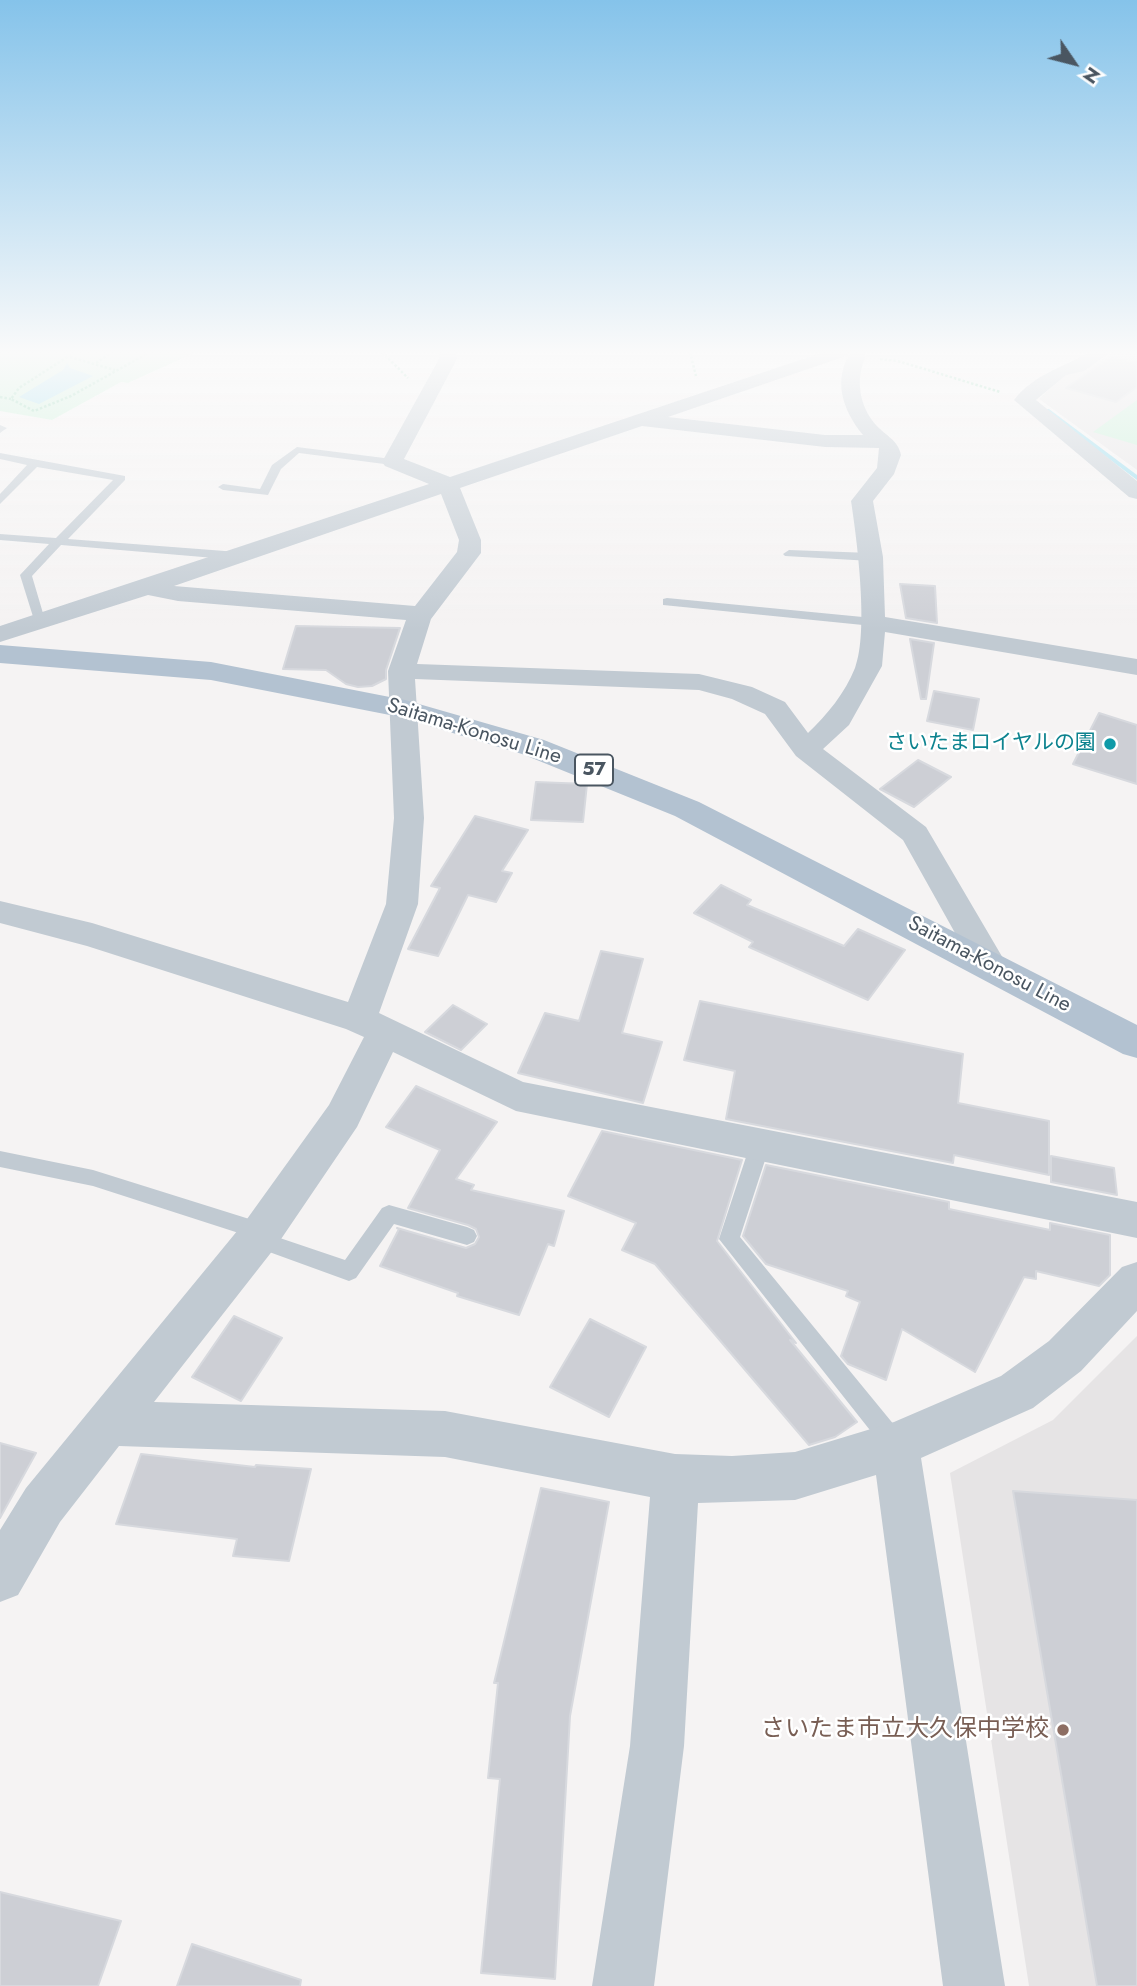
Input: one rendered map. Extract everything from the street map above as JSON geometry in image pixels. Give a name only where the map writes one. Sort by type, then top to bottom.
[{"type":"main road","name":"Saitama-Konosu Line","points":[[0,654],[211,671],[405,709],[533,747],[687,808],[1137,1043]]},
{"type":"street","points":[[0,1577],[43,1505],[260,1235],[343,1116],[372,1026],[402,904],[409,818],[401,671],[423,614],[469,553],[470,540],[448,484],[392,462],[401,445]]},
{"type":"street","points":[[0,634],[147,587],[562,445]]},
{"type":"street","points":[[806,750],[839,719],[869,666],[873,622],[871,557],[861,509],[862,501],[889,463],[890,448],[886,445]]},
{"type":"street","points":[[1079,445],[1137,492]]},
{"type":"street","points":[[147,587],[178,594],[423,614]]},
{"type":"street","points":[[873,622],[1137,667]]},
{"type":"street","points":[[401,671],[699,682],[742,693],[775,708],[806,750],[915,834],[989,965]]},
{"type":"street","points":[[0,912],[92,935],[372,1026],[516,1096],[1137,1220]]},
{"type":"street","points":[[107,1423],[445,1434],[675,1478],[733,1480],[795,1476],[896,1445],[1017,1392],[1065,1356],[1137,1281]]},
{"type":"street","points":[[896,1445],[974,1986]]},
{"type":"street","points":[[623,1986],[657,1746],[675,1478]]},
{"type":"lane","points":[[223,487],[264,494],[276,467],[297,450],[392,462]]},
{"type":"lane","points":[[0,456],[121,478],[26,575],[39,620]]},
{"type":"lane","points":[[0,501],[34,463]]},
{"type":"lane","points":[[0,537],[238,556]]},
{"type":"lane","points":[[789,554],[871,557]]},
{"type":"lane","points":[[667,602],[873,622]]},
{"type":"lane","points":[[760,1145],[729,1239],[896,1445]]},
{"type":"lane","points":[[0,1159],[93,1178],[260,1235],[349,1271],[389,1214],[467,1236]]},
{"type":"shaded area","points":[[1102,445],[1137,445],[1137,470]]},
{"type":"shaded area","name":"さいたま市立大久保中学校","points":[[1137,1336],[1137,1986],[1029,1986],[950,1473],[1053,1420]]},
{"type":"building","points":[[900,584],[935,586],[937,623],[906,618]]},
{"type":"building","points":[[296,626],[400,628],[386,670],[386,679],[372,686],[358,687],[346,684],[326,670],[283,669]]},
{"type":"building","points":[[910,639],[934,643],[926,699],[921,699]]},
{"type":"building","points":[[934,691],[979,699],[973,730],[927,721]]},
{"type":"building","name":"さいたまロイヤルの園","points":[[1099,713],[1137,725],[1137,784],[1073,764]]},
{"type":"building","points":[[918,760],[951,777],[914,807],[880,789]]},
{"type":"building","points":[[536,782],[587,784],[583,822],[531,820]]},
{"type":"building","points":[[475,816],[528,830],[502,871],[512,873],[496,902],[468,895],[438,956],[408,949],[440,888],[431,886]]},
{"type":"building","points":[[721,885],[751,900],[747,905],[844,946],[858,929],[905,950],[868,1000],[749,947],[753,942],[694,913]]},
{"type":"building","points":[[601,951],[643,959],[622,1033],[662,1042],[643,1103],[518,1073],[545,1013],[579,1021]]},
{"type":"building","points":[[700,1001],[963,1054],[958,1103],[1049,1121],[1049,1175],[954,1155],[953,1163],[726,1119],[735,1071],[684,1060]]},
{"type":"building","points":[[453,1005],[487,1024],[461,1050],[425,1032]]},
{"type":"building","points":[[416,1086],[497,1122],[456,1179],[474,1185],[471,1190],[564,1211],[554,1246],[548,1244],[519,1315],[457,1296],[458,1293],[380,1266],[399,1229],[397,1228],[466,1248],[475,1244],[479,1237],[476,1229],[468,1225],[408,1208],[440,1150],[386,1127]]},
{"type":"building","points":[[602,1131],[742,1160],[717,1241],[796,1343],[790,1340],[857,1422],[835,1437],[809,1445],[655,1264],[622,1250],[636,1223],[568,1196]]},
{"type":"building","points":[[1051,1156],[1114,1168],[1117,1195],[1051,1182]]},
{"type":"building","points":[[766,1165],[949,1202],[949,1209],[1050,1230],[1050,1223],[1110,1235],[1110,1275],[1099,1286],[1036,1271],[1036,1279],[1024,1277],[975,1372],[902,1329],[886,1380],[848,1364],[841,1356],[860,1302],[846,1296],[848,1291],[766,1264],[743,1236]]},
{"type":"building","points":[[234,1316],[282,1338],[241,1401],[192,1377]]},
{"type":"building","points":[[590,1319],[646,1347],[609,1417],[550,1387]]},
{"type":"building","points":[[0,1443],[36,1453],[0,1518]]},
{"type":"building","points":[[141,1454],[255,1467],[311,1469],[289,1561],[233,1556],[237,1539],[116,1524]]},
{"type":"building","points":[[541,1488],[609,1502],[570,1716],[555,1979],[481,1973],[500,1779],[488,1778],[498,1683],[494,1683]]},
{"type":"building","points":[[1013,1491],[1137,1500],[1137,1986],[1097,1986]]},
{"type":"building","points":[[0,1892],[121,1921],[98,1986],[0,1986]]},
{"type":"building","points":[[192,1944],[301,1980],[300,1986],[177,1986]]},
{"type":"waterway","points":[[1093,445],[1137,478]]},
{"type":"place","name":"さいたまロイヤルの園","points":[[1110,744]]},
{"type":"place","name":"さいたま市立大久保中学校","points":[[1063,1730]]}]
